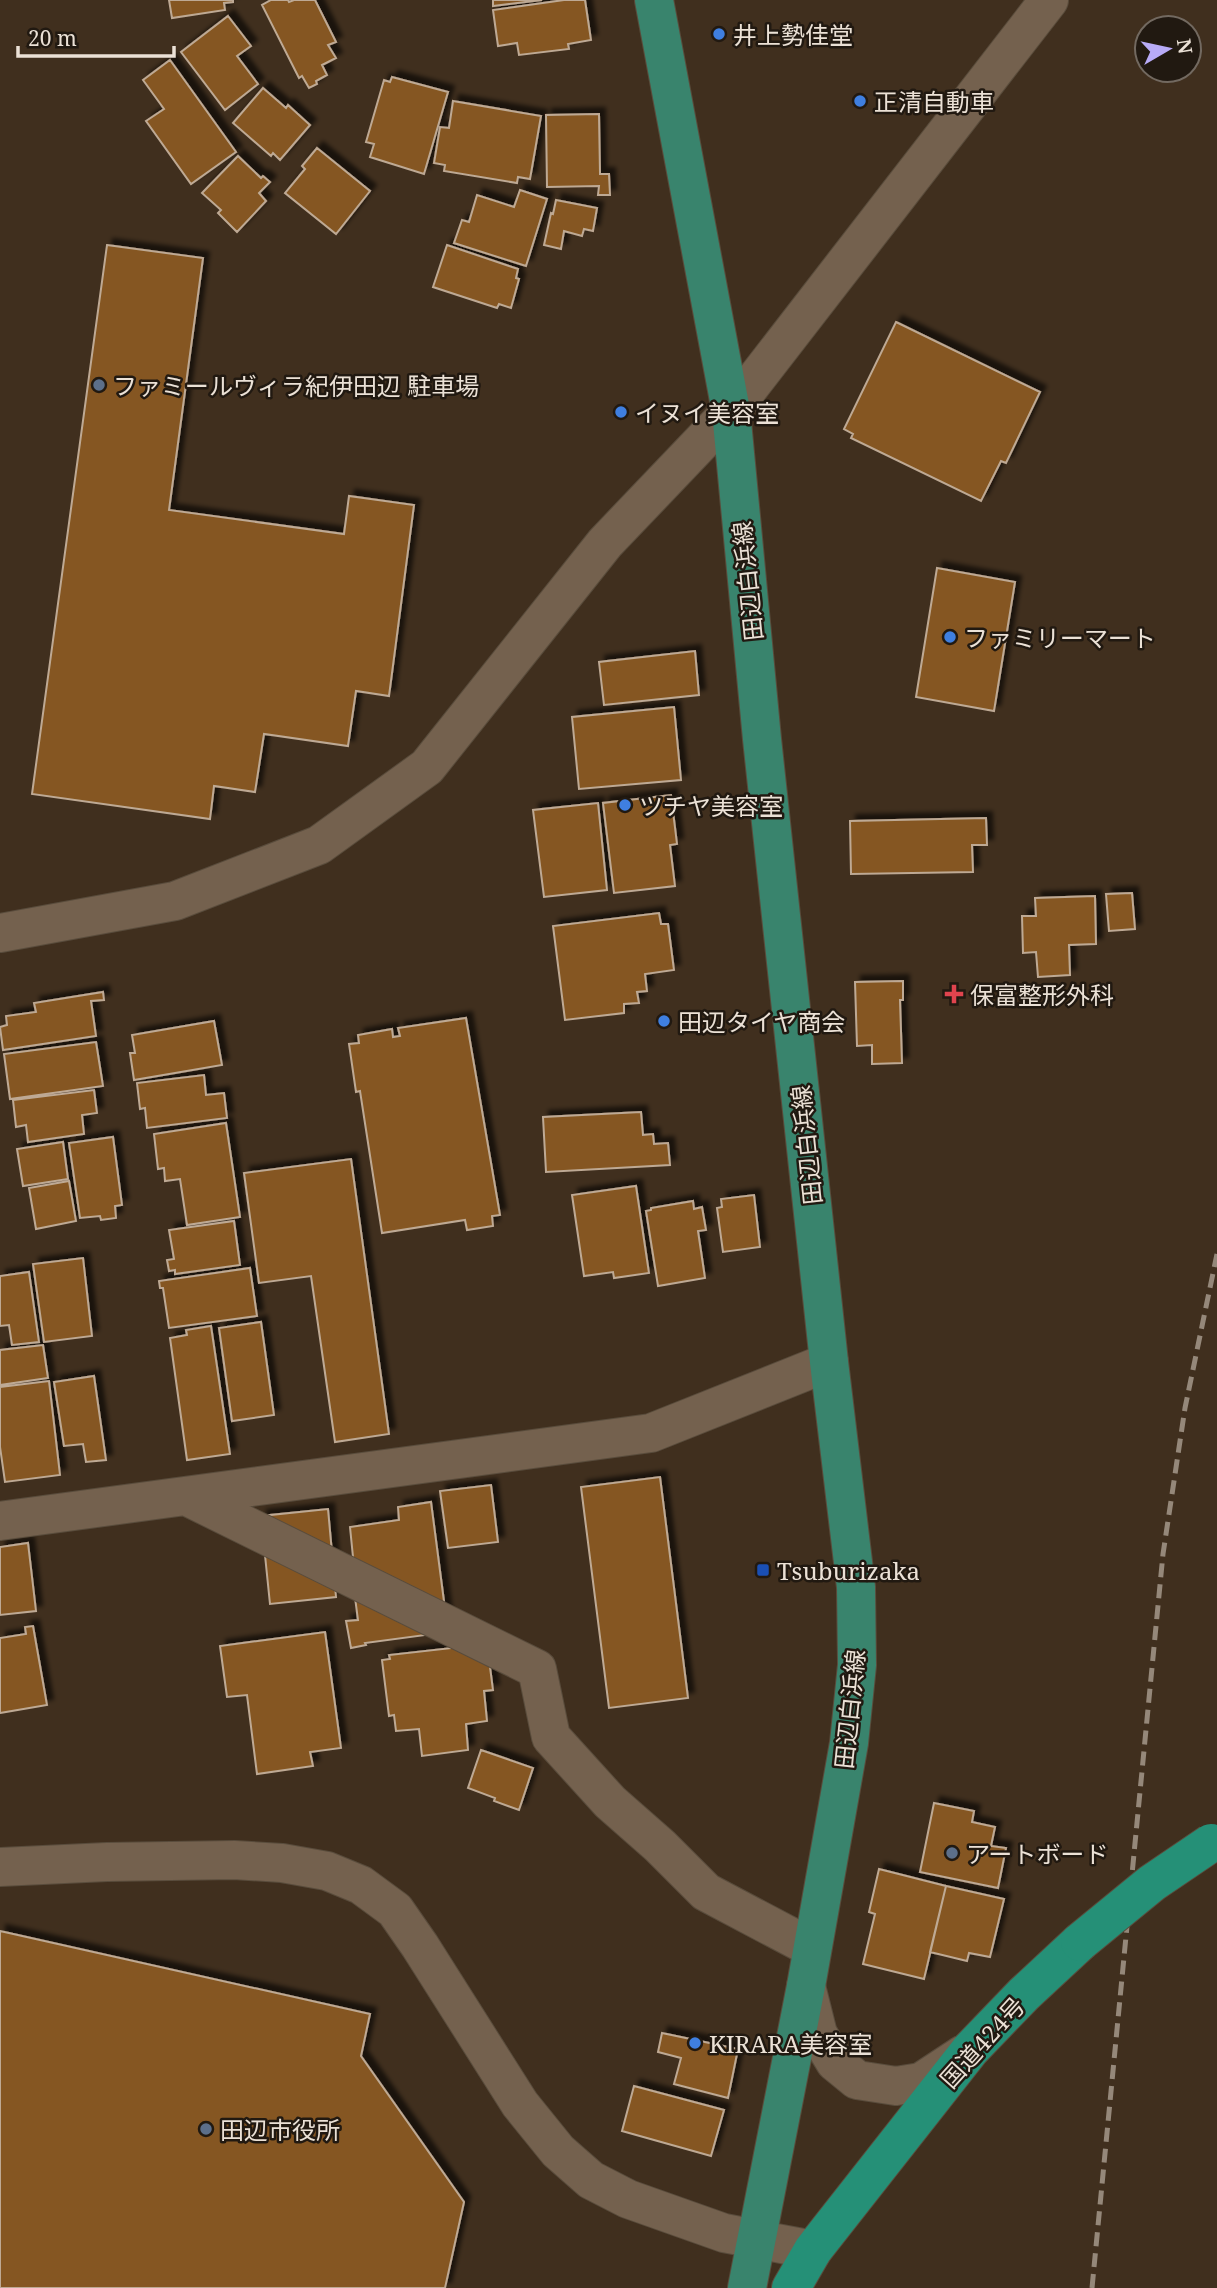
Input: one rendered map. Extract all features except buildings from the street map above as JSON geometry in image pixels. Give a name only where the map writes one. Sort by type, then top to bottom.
[{"type":"highway","name":"国道424号","points":[[791,2288],[813,2250],[971,2049],[1024,1994],[1080,1942],[1152,1883],[1214,1841]]},
{"type":"main road","name":"田辺白浜線","points":[[654,0],[731,411],[762,738],[856,1587],[858,1665],[849,1743],[806,1986],[747,2288]]},
{"type":"street","points":[[0,933],[175,901],[319,845],[427,767],[605,543],[731,411],[1049,0]]},
{"type":"street","points":[[0,1521],[651,1433],[829,1362]]},
{"type":"street","points":[[186,1496],[537,1670],[551,1737],[610,1802],[706,1892],[812,1948]]},
{"type":"street","points":[[0,1867],[234,1860],[282,1863],[327,1871],[361,1885],[395,1910],[421,1945],[520,2104],[558,2151],[591,2180],[628,2199],[724,2233],[813,2250]]},
{"type":"street","points":[[806,1986],[818,2034],[835,2062],[857,2080],[896,2086],[921,2082],[971,2049]]},
{"type":"railway","points":[[1092,2288],[1163,1554],[1185,1408],[1217,1254]]},
{"type":"place","name":"井上勢佳堂","points":[[719,34]]},
{"type":"place","name":"正清自動車","points":[[860,101]]},
{"type":"place","name":"ファミールヴィラ紀伊田辺 駐車場","points":[[99,385]]},
{"type":"place","name":"イヌイ美容室","points":[[621,412]]},
{"type":"place","name":"ファミリーマート","points":[[950,637]]},
{"type":"place","name":"ツチヤ美容室","points":[[625,805]]},
{"type":"place","name":"保富整形外科","points":[[954,994]]},
{"type":"place","name":"田辺タイヤ商会","points":[[664,1021]]},
{"type":"place","name":"Tsuburizaka","points":[[763,1570]]},
{"type":"place","name":"アートボード","points":[[952,1853]]},
{"type":"place","name":"KIRARA美容室","points":[[695,2043]]},
{"type":"place","name":"田辺市役所","points":[[206,2129]]}]
